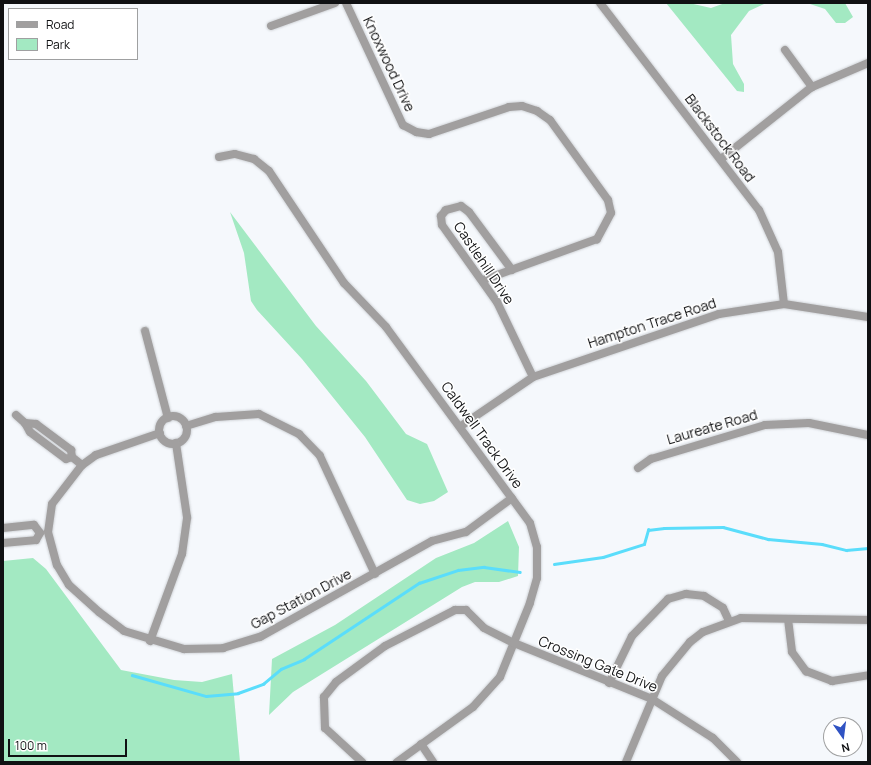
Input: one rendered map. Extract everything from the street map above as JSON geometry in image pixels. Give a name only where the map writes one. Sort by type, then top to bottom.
[{"type":"street","points":[[271,26],[335,3]]},
{"type":"street","name":"Knoxwood Drive","points":[[346,3],[403,125],[416,132],[429,134],[509,108],[522,106],[536,111],[550,120],[608,200],[611,213],[597,239],[483,280]]},
{"type":"street","name":"Blackstock Road","points":[[600,3],[721,159],[769,227],[782,264],[784,304]]},
{"type":"street","points":[[785,50],[812,87]]},
{"type":"street","points":[[721,159],[812,87],[868,63]]},
{"type":"street","name":"Caldwell Track Drive","points":[[219,157],[235,154],[254,158],[269,171],[344,283],[386,327],[461,426],[530,523],[537,547],[537,578],[514,643],[500,676],[473,707],[397,762]]},
{"type":"street","name":"Castlehill Drive","points":[[512,270],[469,212],[461,206],[453,206],[441,216],[442,225],[483,280],[497,302],[533,377]]},
{"type":"street","name":"Hampton Trace Road","points":[[461,426],[533,377],[719,314],[784,304],[868,317]]},
{"type":"street","points":[[145,331],[168,418]]},
{"type":"street","points":[[186,426],[216,417],[259,414],[299,434],[320,456],[375,574]]},
{"type":"street","points":[[16,415],[25,422],[36,424],[72,450],[72,457],[82,465]]},
{"type":"street","points":[[177,417],[186,426],[186,435],[176,444],[164,440],[160,433],[161,424],[168,418],[177,417]]},
{"type":"street","name":"Laureate Road","points":[[638,468],[651,459],[765,425],[809,423],[868,435]]},
{"type":"street","name":"Gap Station Drive","points":[[160,433],[96,455],[82,465],[52,504],[44,533],[57,565],[69,585],[124,631],[150,641],[184,649],[223,648],[260,637],[432,541],[466,532],[512,498]]},
{"type":"street","points":[[150,641],[182,554],[187,516],[176,444]]},
{"type":"street","points":[[3,528],[34,525],[44,533],[36,540],[3,543]]},
{"type":"street","points":[[609,683],[632,636],[668,598],[686,594],[704,596],[723,608],[729,621]]},
{"type":"street","name":"Crossing Gate Drive","points":[[362,762],[325,728],[324,697],[336,682],[385,646],[455,610],[466,610],[484,628],[514,643],[609,683],[652,699],[713,738],[737,762]]},
{"type":"street","points":[[626,762],[662,676],[690,642],[703,632],[729,621],[741,618],[868,620]]},
{"type":"street","points":[[788,619],[792,652],[806,671],[832,681],[868,675]]},
{"type":"street","points":[[421,744],[433,762]]},
{"type":"green space","points":[[666,3],[689,3],[711,8],[725,3],[766,3],[749,11],[731,35],[733,64],[744,84],[744,92],[737,91]]},
{"type":"green space","points":[[807,3],[845,3],[853,17],[845,23],[836,23],[825,9]]},
{"type":"green space","points":[[230,212],[316,326],[366,381],[406,434],[427,444],[448,492],[434,501],[420,504],[407,500],[365,437],[302,359],[257,310],[251,301],[244,253]]},
{"type":"green space","points":[[508,521],[519,547],[518,576],[499,582],[475,582],[462,587],[293,692],[269,715],[272,659],[335,625],[436,558],[474,543]]},
{"type":"green space","points":[[33,558],[46,569],[121,670],[174,680],[202,682],[232,674],[240,762],[3,762],[3,561]]},
{"type":"waterway","points":[[554,564],[603,557],[644,544],[648,530],[664,528],[723,527],[768,539],[822,544],[846,550],[868,548]]},
{"type":"waterway","points":[[132,675],[206,696],[238,693],[263,684],[281,669],[304,659],[419,583],[458,570],[484,567],[520,572]]}]
